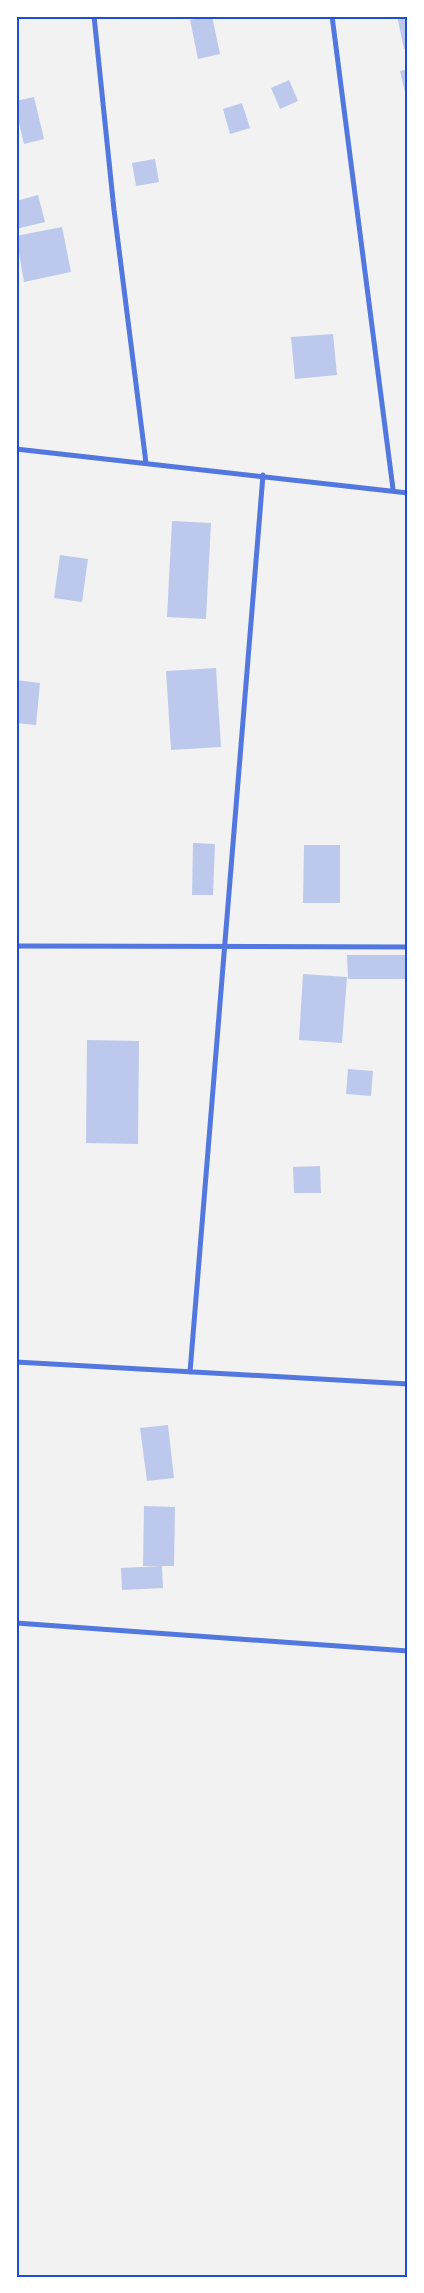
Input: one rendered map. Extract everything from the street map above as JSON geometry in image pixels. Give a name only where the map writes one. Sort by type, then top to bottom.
[{"type":"street","points":[[94,16],[114,210],[146,463]]},
{"type":"street","points":[[332,16],[393,489]]},
{"type":"street","points":[[16,449],[408,492]]},
{"type":"street","points":[[190,1372],[226,946],[262,475]]},
{"type":"street","points":[[16,946],[408,947]]},
{"type":"street","points":[[16,1362],[408,1384]]},
{"type":"street","points":[[16,1623],[408,1651]]},
{"type":"building","points":[[212,16],[220,54],[198,59],[190,20]]},
{"type":"building","points":[[397,16],[408,16],[408,48],[404,49]]},
{"type":"building","points":[[408,69],[408,101],[407,101],[400,71]]},
{"type":"building","points":[[289,80],[298,101],[280,109],[271,88]]},
{"type":"building","points":[[34,97],[44,139],[24,144],[16,101]]},
{"type":"building","points":[[242,103],[250,128],[230,134],[223,109]]},
{"type":"building","points":[[155,159],[159,182],[136,186],[132,163]]},
{"type":"building","points":[[38,195],[45,222],[16,229],[16,201]]},
{"type":"building","points":[[62,227],[71,272],[24,282],[16,236]]},
{"type":"building","points":[[333,334],[337,375],[295,379],[291,337]]},
{"type":"building","points":[[172,521],[211,523],[206,619],[167,617]]},
{"type":"building","points":[[60,555],[88,559],[82,602],[54,598]]},
{"type":"building","points":[[216,668],[221,747],[171,750],[166,671]]},
{"type":"building","points":[[16,680],[40,683],[36,725],[16,723]]},
{"type":"building","points":[[193,843],[215,844],[213,895],[192,895]]},
{"type":"building","points":[[304,845],[340,845],[340,903],[303,903]]},
{"type":"building","points":[[347,955],[408,955],[408,979],[348,979]]},
{"type":"building","points":[[303,974],[347,977],[342,1043],[299,1040]]},
{"type":"building","points":[[87,1040],[139,1041],[138,1144],[86,1143]]},
{"type":"building","points":[[348,1069],[373,1071],[371,1096],[346,1094]]},
{"type":"building","points":[[320,1166],[321,1193],[294,1193],[293,1167]]},
{"type":"building","points":[[168,1425],[174,1478],[147,1481],[140,1428]]},
{"type":"building","points":[[144,1506],[175,1507],[174,1566],[143,1566]]},
{"type":"building","points":[[162,1566],[163,1588],[122,1590],[121,1568]]}]
